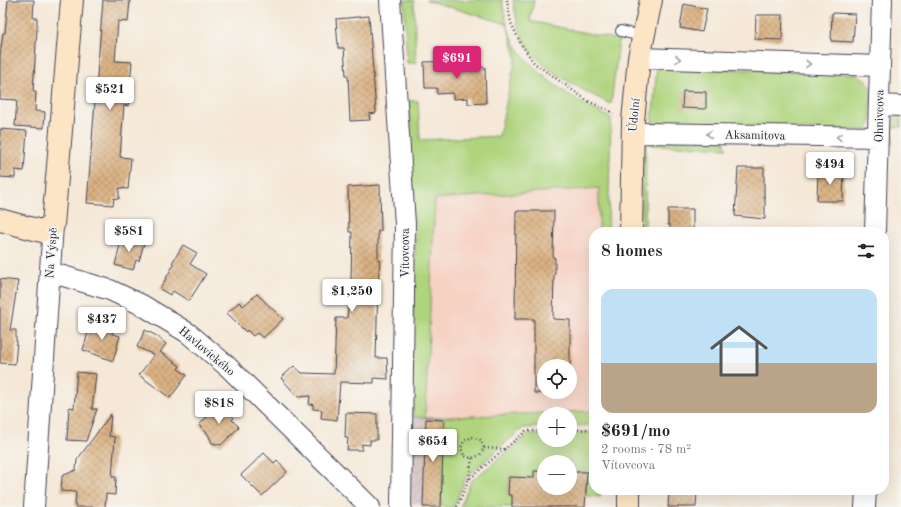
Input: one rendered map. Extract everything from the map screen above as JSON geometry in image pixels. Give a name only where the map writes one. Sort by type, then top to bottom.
[{"type":"street","name":"Na Výspě","points":[[34,507],[53,225],[72,0]]},
{"type":"street","name":"Vítovcova","points":[[390,0],[405,224],[401,507]]},
{"type":"street","name":"Údolní","points":[[631,227],[632,128],[639,58],[651,0]]},
{"type":"street","name":"Ohnivcova","points":[[875,227],[882,0]]},
{"type":"street","points":[[639,58],[880,66]]},
{"type":"street","points":[[879,105],[901,106]]},
{"type":"street","name":"Aksamitova","points":[[632,128],[648,133],[878,137]]},
{"type":"street","points":[[0,220],[41,231],[53,225]]},
{"type":"street","name":"Havlovického","points":[[50,272],[110,290],[142,305],[188,333],[227,366],[370,507]]},
{"type":"street","points":[[629,495],[629,507]]},
{"type":"street","points":[[865,507],[866,495]]},
{"type":"lane","points":[[621,31],[644,37]]},
{"type":"path","points":[[507,0],[511,23],[520,42],[534,62],[588,101],[632,128]]},
{"type":"path","points":[[577,430],[589,430]]},
{"type":"path","points":[[469,479],[526,431],[537,431]]},
{"type":"path","points":[[472,437],[480,440],[484,448],[480,455],[472,458],[464,456],[461,448],[464,441],[472,437]]},
{"type":"path","points":[[484,448],[505,449]]},
{"type":"path","points":[[457,507],[469,479],[472,458]]},
{"type":"shaded area","points":[[599,188],[599,227],[589,227],[589,411],[577,412],[577,407],[537,407],[537,413],[425,418],[435,199]]},
{"type":"shaded area","points":[[410,416],[444,420],[441,507],[423,507],[418,503],[409,505]]},
{"type":"green space","points":[[404,0],[414,0],[416,63],[407,63]]},
{"type":"green space","points":[[426,0],[502,0],[507,24]]},
{"type":"green space","points":[[513,0],[534,0],[530,21],[619,40],[611,104],[588,93],[561,77],[538,59],[523,39]]},
{"type":"green space","points":[[508,27],[518,49],[548,80],[586,105],[611,118],[608,227],[599,227],[599,188],[435,199],[425,418],[410,416],[415,246],[408,101],[418,101],[420,140],[499,136],[516,57]]},
{"type":"green space","points":[[657,66],[856,74],[866,80],[871,87],[871,122],[866,130],[664,129],[652,123]]},
{"type":"green space","points":[[901,114],[901,127],[893,127],[893,143],[886,142],[889,125],[897,116]]},
{"type":"green space","points":[[651,140],[724,141],[727,148],[651,145]]},
{"type":"green space","points":[[646,141],[645,227],[641,227],[642,143]]},
{"type":"green space","points":[[589,411],[589,425],[577,426],[577,412]]},
{"type":"green space","points":[[537,413],[537,427],[523,428],[466,477],[454,507],[441,507],[444,420],[426,418]]},
{"type":"green space","points":[[589,432],[589,495],[601,495],[600,497],[586,496],[587,472],[577,472],[577,455],[537,455],[537,471],[534,471],[534,478],[509,477],[508,495],[512,495],[512,507],[460,507],[471,481],[529,434],[537,434],[537,447],[577,447],[577,433]]},
{"type":"building","points":[[8,0],[34,0],[33,18],[37,18],[37,28],[33,92],[36,92],[35,111],[45,112],[44,128],[15,126],[17,100],[0,99],[0,56],[3,33],[5,33]]},
{"type":"building","points":[[103,0],[130,0],[128,22],[118,21],[115,61],[132,62],[128,106],[124,105],[120,157],[131,158],[128,189],[119,188],[119,199],[114,198],[113,205],[87,203]]},
{"type":"building","points":[[684,4],[707,9],[702,32],[680,28]]},
{"type":"building","points":[[832,13],[855,14],[853,42],[831,41]]},
{"type":"building","points":[[756,15],[783,15],[782,40],[755,39]]},
{"type":"building","points":[[369,16],[376,113],[369,114],[370,120],[350,121],[348,76],[346,76],[344,48],[338,48],[336,19]]},
{"type":"building","points":[[454,60],[470,65],[470,68],[485,67],[486,103],[468,104],[468,98],[453,99],[453,93],[437,94],[437,88],[425,88],[424,62]]},
{"type":"building","points":[[683,91],[706,92],[706,108],[682,108]]},
{"type":"building","points":[[0,129],[27,131],[24,171],[15,170],[15,178],[0,177]]},
{"type":"building","points":[[738,168],[764,168],[765,219],[735,216]]},
{"type":"building","points":[[818,170],[844,170],[843,201],[817,201]]},
{"type":"building","points":[[380,185],[381,231],[378,231],[378,260],[380,260],[376,358],[387,358],[388,379],[374,378],[374,383],[340,382],[337,420],[321,418],[322,410],[313,409],[313,404],[309,405],[310,396],[298,397],[281,378],[294,366],[302,373],[334,374],[336,318],[347,318],[351,282],[352,232],[349,232],[348,187]]},
{"type":"building","points":[[668,209],[693,209],[693,227],[670,227],[670,225],[668,225]]},
{"type":"building","points":[[516,211],[554,211],[553,258],[555,258],[555,274],[553,319],[570,320],[570,359],[537,359],[537,393],[534,393],[534,319],[515,319]]},
{"type":"building","points":[[122,237],[144,243],[139,261],[136,260],[133,270],[115,265]]},
{"type":"building","points":[[183,245],[197,253],[190,264],[206,274],[189,301],[173,291],[170,295],[160,289],[174,264],[172,263]]},
{"type":"building","points":[[0,279],[18,281],[10,330],[16,330],[17,341],[15,364],[0,363]]},
{"type":"building","points":[[257,294],[283,319],[263,338],[257,333],[253,336],[247,330],[246,332],[227,313],[239,302],[243,306]]},
{"type":"building","points":[[95,321],[114,327],[112,334],[120,336],[113,361],[83,350],[90,326],[93,327]]},
{"type":"building","points":[[145,330],[157,336],[166,344],[160,352],[180,366],[178,369],[187,375],[170,398],[139,375],[154,355],[137,347]]},
{"type":"building","points":[[77,372],[96,374],[92,409],[97,409],[86,441],[67,440],[69,407],[74,408]]},
{"type":"building","points":[[221,404],[234,418],[232,420],[239,427],[221,445],[212,443],[208,434],[199,425],[209,415],[210,407],[217,407]]},
{"type":"building","points":[[346,413],[377,414],[377,440],[370,440],[370,445],[362,444],[362,450],[347,450],[348,438],[345,438]]},
{"type":"building","points":[[111,414],[109,436],[115,437],[112,477],[116,477],[115,495],[106,494],[105,507],[75,507],[76,492],[61,491],[62,476],[76,470],[77,460]]},
{"type":"building","points":[[426,419],[444,420],[441,507],[423,507]]},
{"type":"building","points":[[264,453],[274,463],[277,460],[287,472],[262,496],[241,475]]},
{"type":"building","points":[[534,471],[537,471],[537,495],[577,495],[577,472],[587,472],[585,507],[512,507],[512,495],[508,495],[509,477],[534,478]]},
{"type":"building","points":[[669,495],[697,495],[696,507],[668,507]]}]
